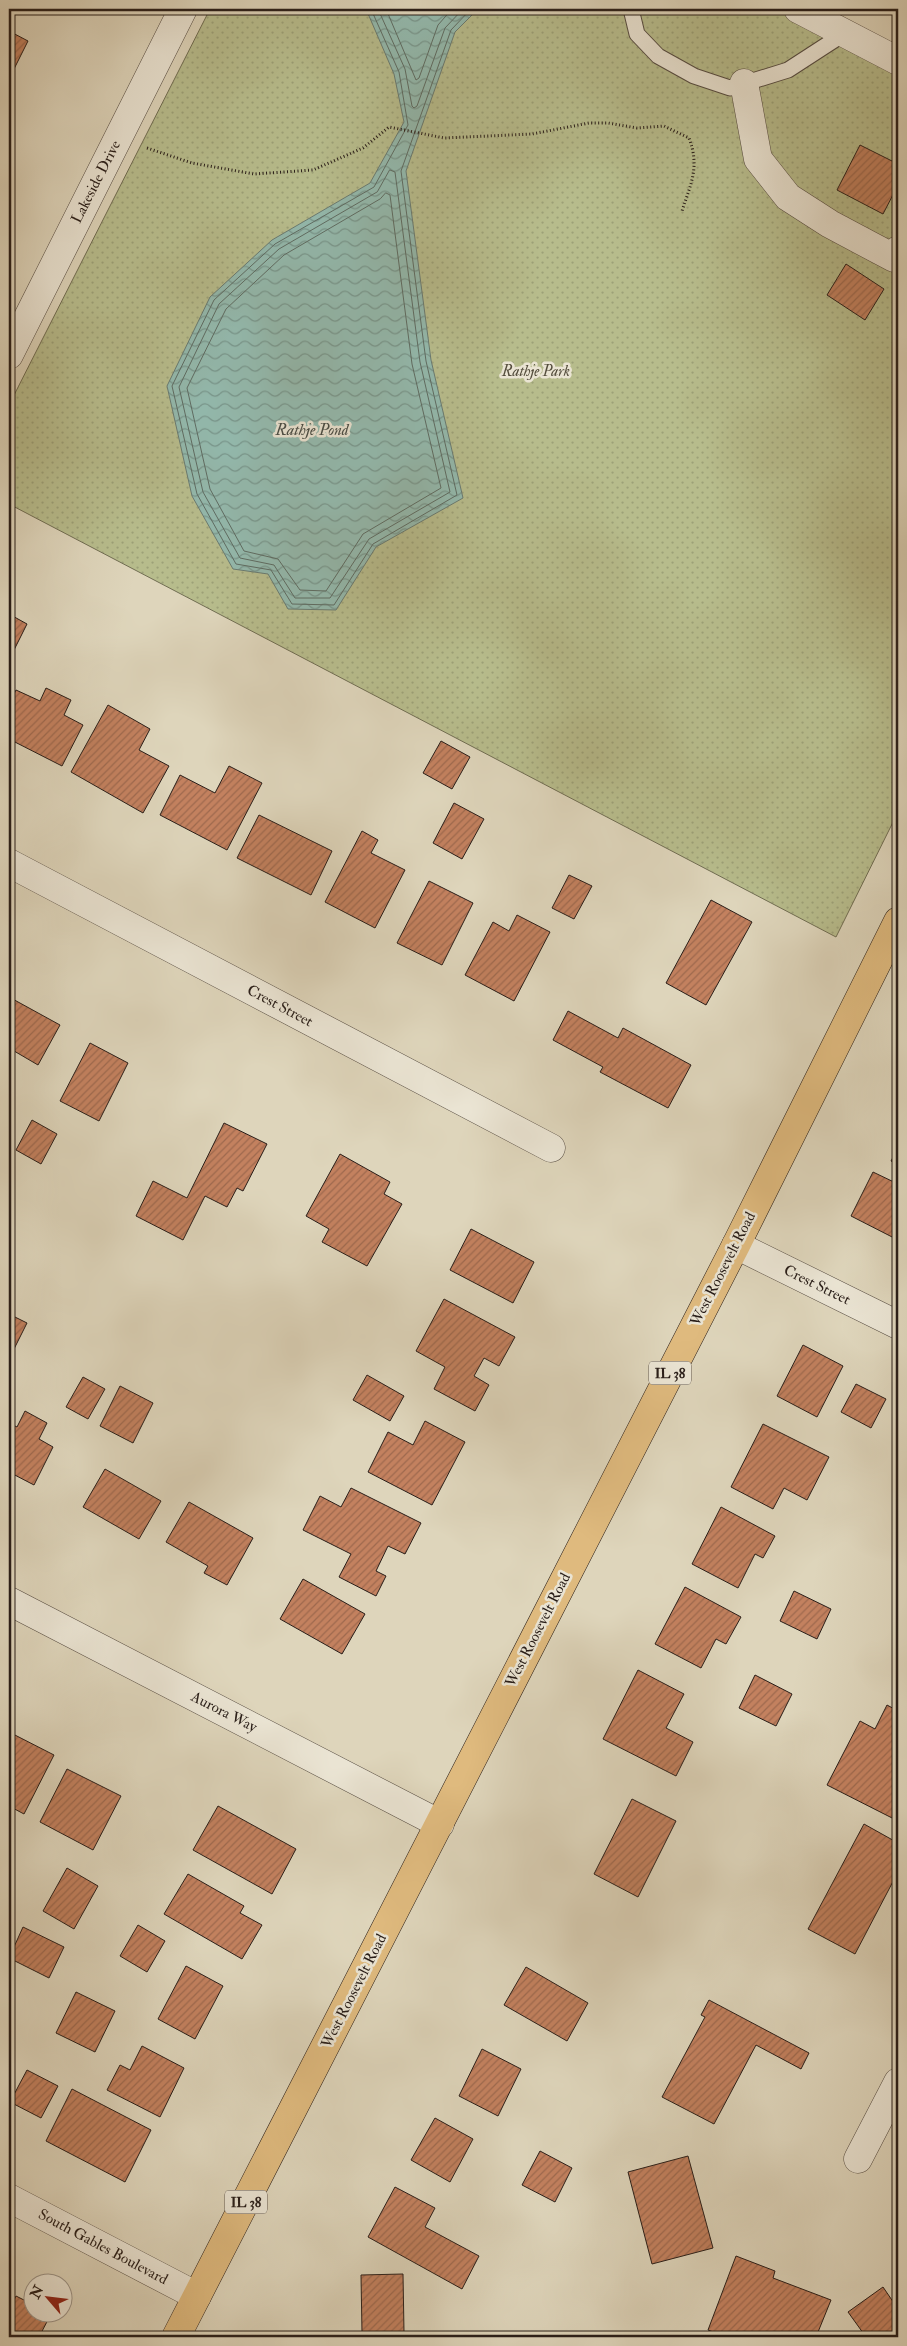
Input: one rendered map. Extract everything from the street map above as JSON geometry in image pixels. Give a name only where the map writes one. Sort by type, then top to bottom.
[{"type":"main road","name":"West Roosevelt Road","points":[[176,2337],[736,1244],[898,921]]},
{"type":"street","name":"Lakeside Drive","points":[[9,356],[183,9]]},
{"type":"street","points":[[798,9],[898,61]]},
{"type":"street","points":[[744,84],[758,159],[788,197],[830,224],[894,258],[898,250]]},
{"type":"street","name":"Crest Street","points":[[9,863],[551,1148]]},
{"type":"street","name":"Crest Street","points":[[736,1244],[898,1325]]},
{"type":"street","name":"Aurora Way","points":[[9,1601],[440,1824]]},
{"type":"street","points":[[858,2159],[898,2082]]},
{"type":"street","name":"South Gables Boulevard","points":[[9,2198],[197,2296]]},
{"type":"lane","points":[[631,9],[638,34],[658,56],[694,76],[730,88],[788,70],[845,33]]},
{"type":"path","points":[[118,138],[192,163],[254,174],[312,170],[363,148],[388,127],[444,138],[532,134],[589,123],[637,128],[664,126],[689,138],[695,153],[694,173],[682,211]]},
{"type":"green space","name":"Rathje Park","points":[[210,9],[784,9],[898,69],[898,812],[836,937],[9,504],[9,405]]},
{"type":"water","name":"Rathje Pond","points":[[366,9],[478,9],[455,32],[406,171],[431,360],[463,498],[376,547],[336,610],[288,609],[268,574],[233,569],[192,496],[167,386],[210,297],[272,240],[370,183],[404,122],[394,74]]},
{"type":"building","points":[[9,31],[28,41],[10,77],[9,77]]},
{"type":"building","points":[[860,145],[898,164],[898,185],[883,214],[837,190]]},
{"type":"building","points":[[846,264],[884,289],[865,320],[827,295]]},
{"type":"building","points":[[9,614],[27,624],[9,660]]},
{"type":"building","points":[[46,688],[71,700],[64,715],[83,725],[62,766],[9,739],[9,704],[16,690],[40,701]]},
{"type":"building","points":[[108,705],[150,729],[139,750],[169,766],[143,813],[71,772]]},
{"type":"building","points":[[441,741],[470,757],[452,789],[423,773]]},
{"type":"building","points":[[229,766],[262,783],[227,850],[160,815],[180,775],[215,793]]},
{"type":"building","points":[[454,803],[484,819],[462,859],[433,843]]},
{"type":"building","points":[[259,815],[332,851],[311,895],[237,858]]},
{"type":"building","points":[[362,831],[378,840],[371,853],[405,870],[375,928],[325,902]]},
{"type":"building","points":[[569,875],[592,886],[574,919],[552,908]]},
{"type":"building","points":[[429,881],[473,903],[442,965],[397,943]]},
{"type":"building","points":[[711,900],[752,922],[706,1005],[666,983]]},
{"type":"building","points":[[517,915],[550,932],[514,1001],[465,975],[493,922],[509,931]]},
{"type":"building","points":[[9,997],[60,1025],[38,1065],[9,1048]]},
{"type":"building","points":[[568,1011],[618,1038],[623,1028],[691,1065],[668,1108],[600,1072],[603,1067],[553,1040]]},
{"type":"building","points":[[90,1043],[128,1063],[99,1121],[60,1101]]},
{"type":"building","points":[[32,1120],[57,1134],[41,1164],[16,1150]]},
{"type":"building","points":[[224,1123],[267,1144],[243,1191],[237,1188],[227,1207],[205,1196],[183,1240],[136,1216],[153,1181],[187,1198]]},
{"type":"building","points":[[898,1148],[898,1165],[891,1161]]},
{"type":"building","points":[[340,1154],[390,1182],[384,1194],[402,1204],[367,1266],[322,1242],[329,1229],[306,1216]]},
{"type":"building","points":[[873,1172],[898,1184],[898,1240],[851,1216]]},
{"type":"building","points":[[471,1229],[534,1262],[513,1303],[450,1270]]},
{"type":"building","points":[[444,1299],[515,1337],[499,1366],[484,1358],[474,1376],[489,1385],[475,1411],[434,1389],[445,1367],[416,1351]]},
{"type":"building","points":[[9,1314],[27,1323],[10,1357],[9,1356]]},
{"type":"building","points":[[803,1345],[843,1366],[817,1417],[777,1396]]},
{"type":"building","points":[[367,1375],[404,1396],[390,1421],[353,1400]]},
{"type":"building","points":[[83,1377],[105,1389],[88,1419],[66,1407]]},
{"type":"building","points":[[856,1384],[886,1399],[871,1428],[841,1412]]},
{"type":"building","points":[[120,1386],[153,1403],[133,1443],[100,1426]]},
{"type":"building","points":[[25,1411],[47,1423],[39,1439],[53,1447],[34,1485],[9,1472],[9,1423],[17,1427]]},
{"type":"building","points":[[425,1421],[465,1442],[432,1505],[368,1472],[388,1432],[413,1445]]},
{"type":"building","points":[[763,1424],[829,1457],[807,1500],[784,1488],[773,1509],[731,1487]]},
{"type":"building","points":[[105,1469],[161,1501],[139,1539],[83,1507]]},
{"type":"building","points":[[351,1488],[421,1523],[405,1554],[388,1546],[376,1571],[386,1576],[376,1596],[339,1577],[351,1554],[303,1530],[320,1496],[341,1507]]},
{"type":"building","points":[[189,1502],[253,1538],[227,1585],[204,1573],[208,1566],[166,1542]]},
{"type":"building","points":[[721,1507],[775,1536],[763,1558],[755,1554],[738,1588],[692,1564]]},
{"type":"building","points":[[303,1579],[365,1614],[342,1654],[280,1619]]},
{"type":"building","points":[[685,1587],[741,1617],[726,1644],[716,1639],[701,1668],[655,1644]]},
{"type":"building","points":[[794,1591],[831,1609],[817,1639],[780,1621]]},
{"type":"building","points":[[638,1670],[684,1694],[666,1728],[693,1742],[676,1776],[603,1739]]},
{"type":"building","points":[[755,1675],[792,1694],[776,1726],[739,1708]]},
{"type":"building","points":[[887,1705],[898,1711],[898,1821],[827,1785],[860,1721],[875,1729]]},
{"type":"building","points":[[9,1732],[54,1755],[24,1814],[9,1806]]},
{"type":"building","points":[[67,1769],[121,1796],[93,1850],[40,1822]]},
{"type":"building","points":[[632,1799],[676,1821],[638,1897],[594,1874]]},
{"type":"building","points":[[218,1806],[296,1849],[272,1894],[193,1850]]},
{"type":"building","points":[[864,1824],[898,1843],[898,1872],[855,1954],[808,1929]]},
{"type":"building","points":[[67,1868],[98,1886],[74,1929],[43,1911]]},
{"type":"building","points":[[188,1874],[244,1906],[240,1913],[262,1925],[242,1959],[164,1914]]},
{"type":"building","points":[[138,1925],[165,1941],[147,1972],[120,1956]]},
{"type":"building","points":[[23,1927],[64,1947],[49,1978],[9,1958]]},
{"type":"building","points":[[186,1966],[223,1986],[195,2039],[158,2019]]},
{"type":"building","points":[[526,1967],[588,2003],[567,2041],[504,2005]]},
{"type":"building","points":[[76,1992],[115,2011],[95,2052],[56,2033]]},
{"type":"building","points":[[709,2000],[809,2053],[801,2069],[756,2045],[714,2124],[662,2097],[705,2017],[701,2015]]},
{"type":"building","points":[[142,2046],[184,2068],[160,2117],[107,2090],[120,2065],[130,2070]]},
{"type":"building","points":[[482,2049],[521,2069],[498,2116],[459,2096]]},
{"type":"building","points":[[27,2070],[58,2086],[41,2118],[10,2102]]},
{"type":"building","points":[[72,2089],[151,2130],[125,2182],[46,2141]]},
{"type":"building","points":[[435,2118],[473,2139],[450,2182],[411,2160]]},
{"type":"building","points":[[540,2151],[572,2168],[555,2202],[522,2185]]},
{"type":"building","points":[[688,2156],[713,2248],[652,2264],[628,2172]]},
{"type":"building","points":[[395,2187],[435,2208],[425,2227],[479,2256],[462,2289],[368,2237]]},
{"type":"building","points":[[736,2256],[775,2271],[773,2278],[831,2300],[816,2337],[727,2337],[708,2330]]},
{"type":"building","points":[[403,2274],[404,2332],[362,2333],[361,2275]]},
{"type":"building","points":[[883,2287],[898,2309],[898,2337],[888,2337],[885,2333],[880,2337],[866,2337],[848,2312]]},
{"type":"building","points":[[16,2296],[22,2299],[22,2324],[46,2324],[39,2337],[9,2337],[9,2310]]}]
